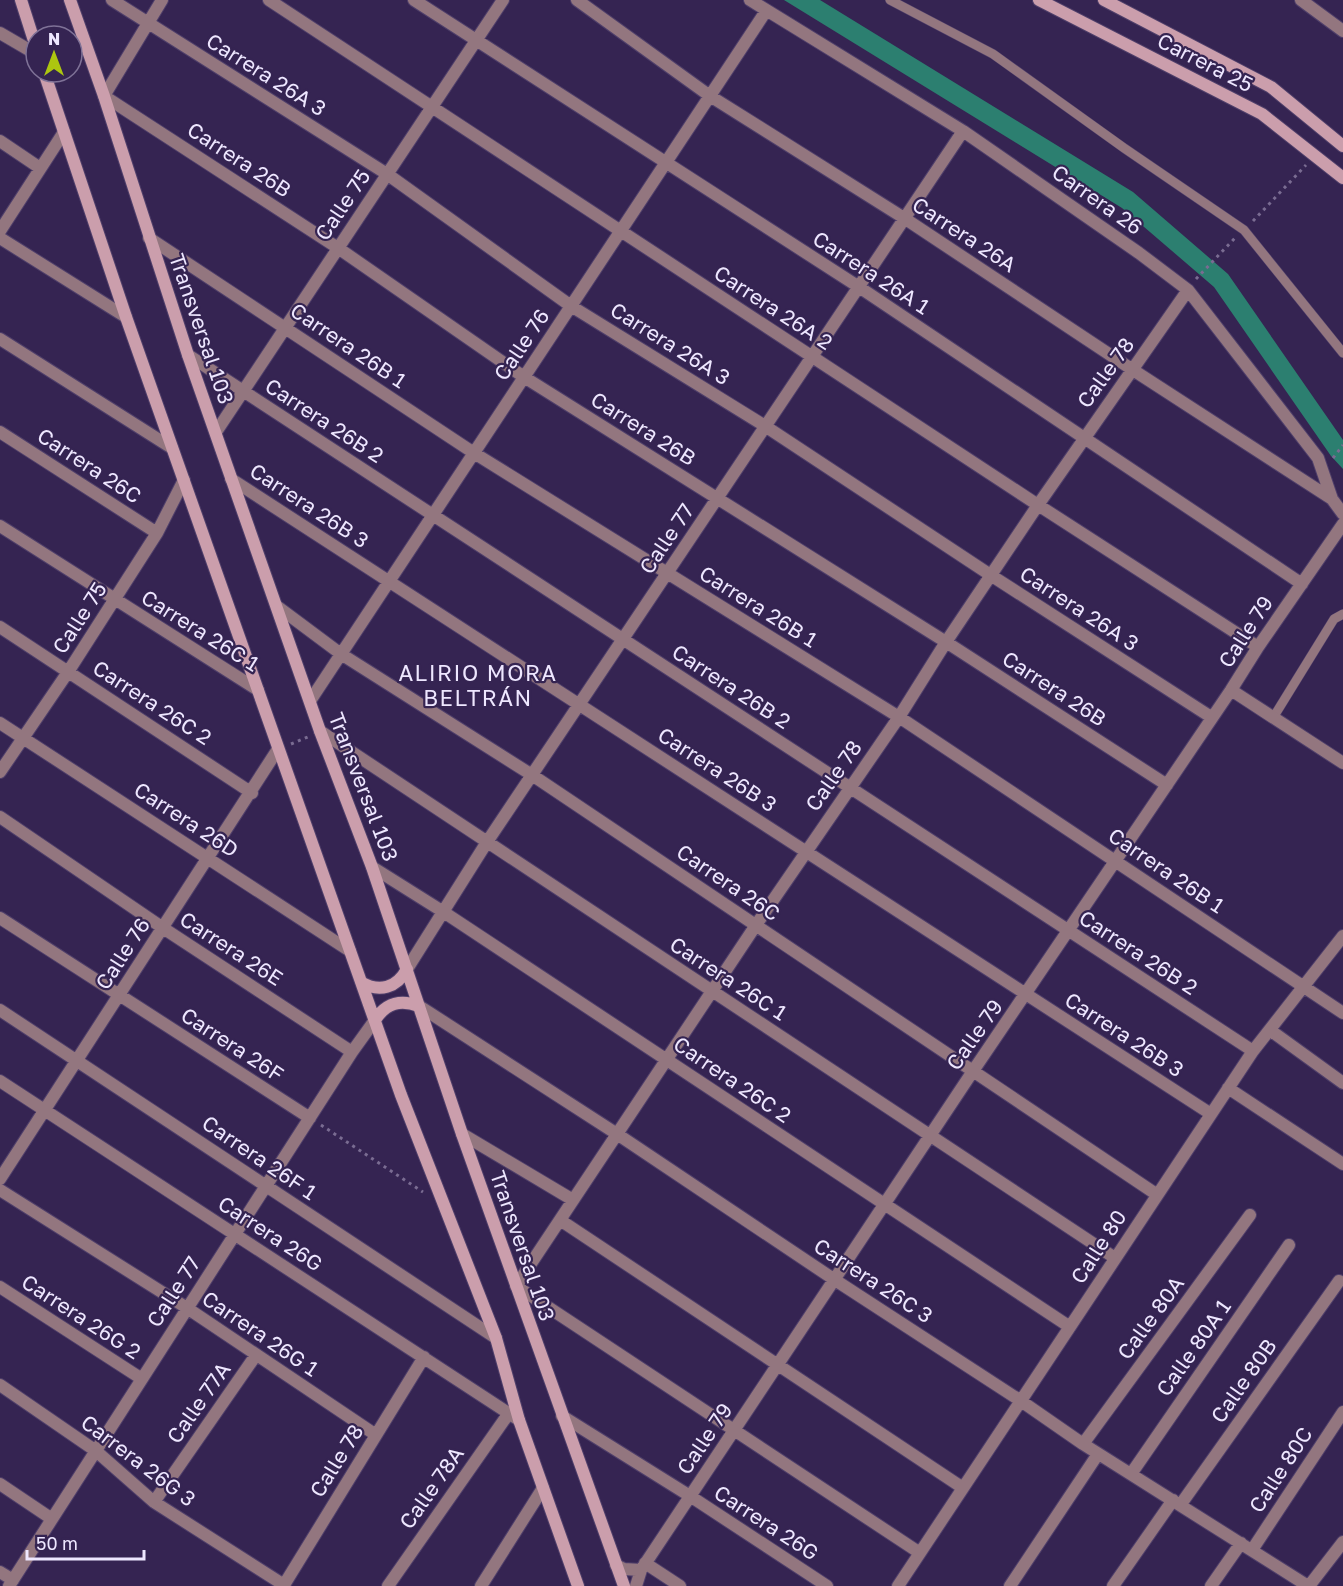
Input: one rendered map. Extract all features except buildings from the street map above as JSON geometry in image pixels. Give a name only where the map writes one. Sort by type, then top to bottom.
[{"type":"street","points":[[21,0],[29,24]]},
{"type":"street","name":"Transversal 103","points":[[70,0],[231,479],[278,606],[320,731],[372,867],[462,1134],[624,1586]]},
{"type":"street","name":"Carrera 26A 3","points":[[112,0],[387,174],[571,306],[765,426],[1211,717]]},
{"type":"street","points":[[104,96],[162,0]]},
{"type":"street","name":"Carrera 26A 2","points":[[268,0],[1258,647]]},
{"type":"street","name":"Carrera 26A 1","points":[[414,0],[859,287],[1302,584]]},
{"type":"street","name":"Calle 75","points":[[216,432],[503,0]]},
{"type":"street","name":"Carrera 26A","points":[[577,0],[710,96],[904,218],[1132,370],[1332,499]]},
{"type":"street","name":"Carrera 26","points":[[750,0],[963,131],[1139,253],[1188,290],[1318,458],[1332,499],[1343,514]]},
{"type":"street","name":"Carrera 25","points":[[1039,0],[1262,114],[1343,178]]},
{"type":"street","name":"Carrera 25","points":[[1104,0],[1270,87],[1343,146]]},
{"type":"street","points":[[1306,1],[1343,31]]},
{"type":"street","name":"Calle 76","points":[[310,701],[766,11]]},
{"type":"street","points":[[0,33],[24,47]]},
{"type":"street","points":[[48,84],[126,317],[361,982],[443,1206],[496,1338],[514,1416],[543,1488],[577,1586]]},
{"type":"street","name":"Carrera 26B","points":[[104,96],[338,248],[524,377],[946,642],[1167,785]]},
{"type":"street","name":"Calle 77","points":[[407,969],[487,842],[963,131]]},
{"type":"street","points":[[0,231],[64,132]]},
{"type":"street","points":[[0,141],[40,168]]},
{"type":"street","points":[[0,238],[126,317]]},
{"type":"street","name":"Carrera 26B 1","points":[[149,238],[474,453],[899,717],[1343,1013]]},
{"type":"street","name":"Calle 78","points":[[516,1286],[756,925],[899,717],[946,642],[1038,505],[1188,290]]},
{"type":"street","points":[[0,339],[172,448]]},
{"type":"street","name":"Carrera 26B 2","points":[[188,355],[1253,1051]]},
{"type":"street","name":"Carrera 26C","points":[[0,432],[157,533]]},
{"type":"street","name":"Carrera 26B 3","points":[[231,479],[1211,1114]]},
{"type":"street","name":"Calle 75","points":[[0,772],[115,600],[157,533],[184,480]]},
{"type":"street","name":"Calle 79","points":[[636,1586],[643,1566],[1258,647],[1343,524]]},
{"type":"street","name":"Carrera 26C 1","points":[[0,526],[258,690]]},
{"type":"street","name":"Carrera 26C","points":[[278,606],[341,654],[532,775],[1156,1194]]},
{"type":"street","name":"Carrera 26C 2","points":[[0,627],[252,793]]},
{"type":"street","points":[[1231,690],[1343,762]]},
{"type":"street","name":"Carrera 26D","points":[[0,723],[350,951]]},
{"type":"street","name":"Carrera 26C 1","points":[[320,731],[1115,1258]]},
{"type":"street","name":"Calle 76","points":[[0,1179],[252,793],[278,749]]},
{"type":"street","name":"Carrera 26E","points":[[0,817],[163,928],[352,1052]]},
{"type":"street","name":"Carrera 26C 2","points":[[372,867],[1070,1327]]},
{"type":"street","name":"Carrera 26F","points":[[0,918],[310,1118]]},
{"type":"street","name":"Calle 80","points":[[898,1586],[1253,1051],[1342,940]]},
{"type":"street","points":[[361,982],[375,988],[391,986],[398,982],[407,969]]},
{"type":"street","points":[[375,1020],[380,1011],[389,1005],[409,1002],[419,1006]]},
{"type":"street","name":"Carrera 26C 3","points":[[419,1006],[617,1134],[1098,1454],[1309,1586]]},
{"type":"street","name":"Carrera 26F 1","points":[[0,1010],[496,1338]]},
{"type":"street","name":"Calle 77","points":[[10,1583],[352,1052],[375,1020]]},
{"type":"street","points":[[1270,1030],[1343,1083]]},
{"type":"street","name":"Carrera 26G","points":[[0,1081],[514,1416]]},
{"type":"street","points":[[1228,1088],[1343,1164]]},
{"type":"street","points":[[462,1134],[573,1200]]},
{"type":"street","name":"Carrera 26G 1","points":[[0,1190],[187,1308],[376,1435]]},
{"type":"street","name":"Calle 80A","points":[[1083,1444],[1250,1215]]},
{"type":"street","points":[[560,1220],[963,1488]]},
{"type":"street","name":"Calle 80A 1","points":[[1131,1474],[1289,1245]]},
{"type":"street","name":"Calle 80B","points":[[1113,1586],[1339,1281]]},
{"type":"street","points":[[516,1286],[920,1553]]},
{"type":"street","name":"Carrera 26G 2","points":[[0,1287],[142,1379]]},
{"type":"street","name":"Calle 77A","points":[[154,1502],[256,1355]]},
{"type":"street","name":"Calle 78","points":[[284,1585],[424,1357]]},
{"type":"street","name":"Carrera 26G 3","points":[[0,1385],[96,1451],[154,1502],[284,1585]]},
{"type":"street","name":"Calle 80C","points":[[1211,1586],[1246,1547],[1343,1412]]},
{"type":"street","name":"Calle 78A","points":[[388,1586],[514,1416]]},
{"type":"street","name":"Carrera 26G","points":[[562,1416],[827,1586]]},
{"type":"street","points":[[1010,1586],[1098,1454]]},
{"type":"street","points":[[0,1484],[52,1519]]},
{"type":"street","points":[[481,1586],[543,1488]]},
{"type":"street","points":[[1309,1586],[1343,1542]]},
{"type":"street","points":[[616,1565],[624,1569],[643,1566],[680,1586]]},
{"type":"street","points":[[0,1572],[10,1583]]},
{"type":"lane","points":[[890,0],[993,54],[1244,230],[1343,353]]},
{"type":"lane","points":[[1273,718],[1334,619],[1343,614]]},
{"type":"path","points":[[1198,277],[1214,258],[1275,200],[1314,155]]},
{"type":"path","points":[[1332,460],[1343,446]]},
{"type":"path","points":[[278,749],[320,731]]},
{"type":"path","points":[[310,1118],[443,1206]]},
{"type":"shaded area","points":[[784,0],[820,0],[1133,192],[1228,274],[1343,440],[1343,469],[1331,456],[1214,287],[1122,208]]},
{"type":"district","name":"ALIRIO MORA BELTRÁN","points":[[478,686]]}]
